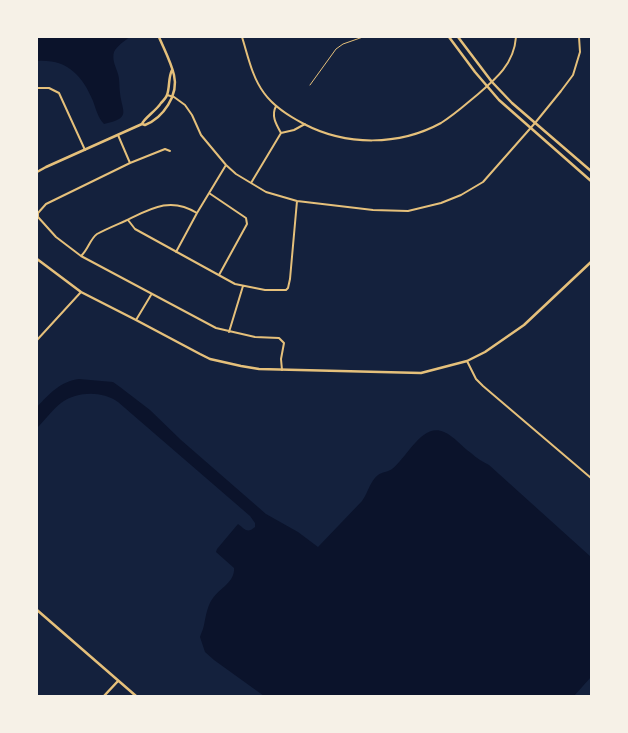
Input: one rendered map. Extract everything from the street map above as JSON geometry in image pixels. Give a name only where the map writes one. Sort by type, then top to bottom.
[{"type":"street","points":[[37,172],[142,124],[145,125],[151,123],[159,117],[165,110],[172,96],[175,86],[175,77],[159,37]]},
{"type":"street","points":[[242,37],[252,69],[259,85],[265,95],[276,106],[305,124],[328,134],[355,140],[384,140],[402,137],[416,134],[441,123],[492,82],[503,71],[510,61],[516,37]]},
{"type":"street","points":[[449,37],[474,72],[513,113],[591,181]]},
{"type":"street","points":[[458,37],[492,82],[535,123],[591,171]]},
{"type":"street","points":[[167,95],[172,96],[185,105],[192,115],[201,135],[226,165],[236,174],[266,192],[297,201],[373,210],[408,211],[441,203],[461,195],[483,182],[562,91],[573,75],[580,52],[580,37]]},
{"type":"street","points":[[142,124],[142,121],[160,106],[167,95],[172,70]]},
{"type":"street","points":[[37,88],[49,88],[59,93],[84,150]]},
{"type":"street","points":[[276,106],[273,112],[276,125],[281,133]]},
{"type":"street","points":[[251,183],[281,133],[294,130],[305,124]]},
{"type":"street","points":[[118,135],[130,163]]},
{"type":"street","points":[[170,151],[165,149],[130,163],[46,204],[38,213],[38,217],[56,237],[81,256],[216,328],[255,337],[279,338],[284,343],[281,359],[282,370]]},
{"type":"street","points":[[176,252],[209,192],[226,165]]},
{"type":"street","points":[[209,192],[246,218],[247,224],[218,275]]},
{"type":"street","points":[[128,220],[135,229],[235,284],[265,290],[286,290],[290,279],[297,201]]},
{"type":"street","points":[[81,256],[96,235],[154,207],[174,205],[187,207],[197,213]]},
{"type":"street","points":[[37,259],[81,292],[210,359],[259,369],[421,373],[467,361],[502,341],[524,325],[591,262]]},
{"type":"street","points":[[229,332],[243,286]]},
{"type":"street","points":[[37,340],[81,292]]},
{"type":"street","points":[[136,320],[151,294]]},
{"type":"street","points":[[467,361],[476,378],[483,386],[591,478]]},
{"type":"street","points":[[37,610],[136,696]]},
{"type":"street","points":[[104,696],[118,681]]},
{"type":"lane","points":[[310,85],[336,49],[343,44],[363,37]]},
{"type":"water","points":[[37,37],[130,37],[115,50],[113,55],[119,76],[123,110],[122,117],[113,122],[104,124],[89,92],[72,70],[57,63],[37,61]]},
{"type":"water","points":[[79,379],[113,382],[150,410],[181,440],[266,514],[298,532],[318,547],[362,501],[375,478],[380,474],[389,471],[398,464],[422,436],[436,430],[448,434],[475,457],[489,465],[591,557],[591,677],[574,696],[264,696],[205,652],[200,637],[211,601],[230,581],[234,573],[234,568],[216,552],[217,549],[238,524],[244,529],[250,530],[255,527],[255,523],[250,516],[112,398],[97,394],[75,396],[61,403],[37,428],[37,407],[61,385]]}]
